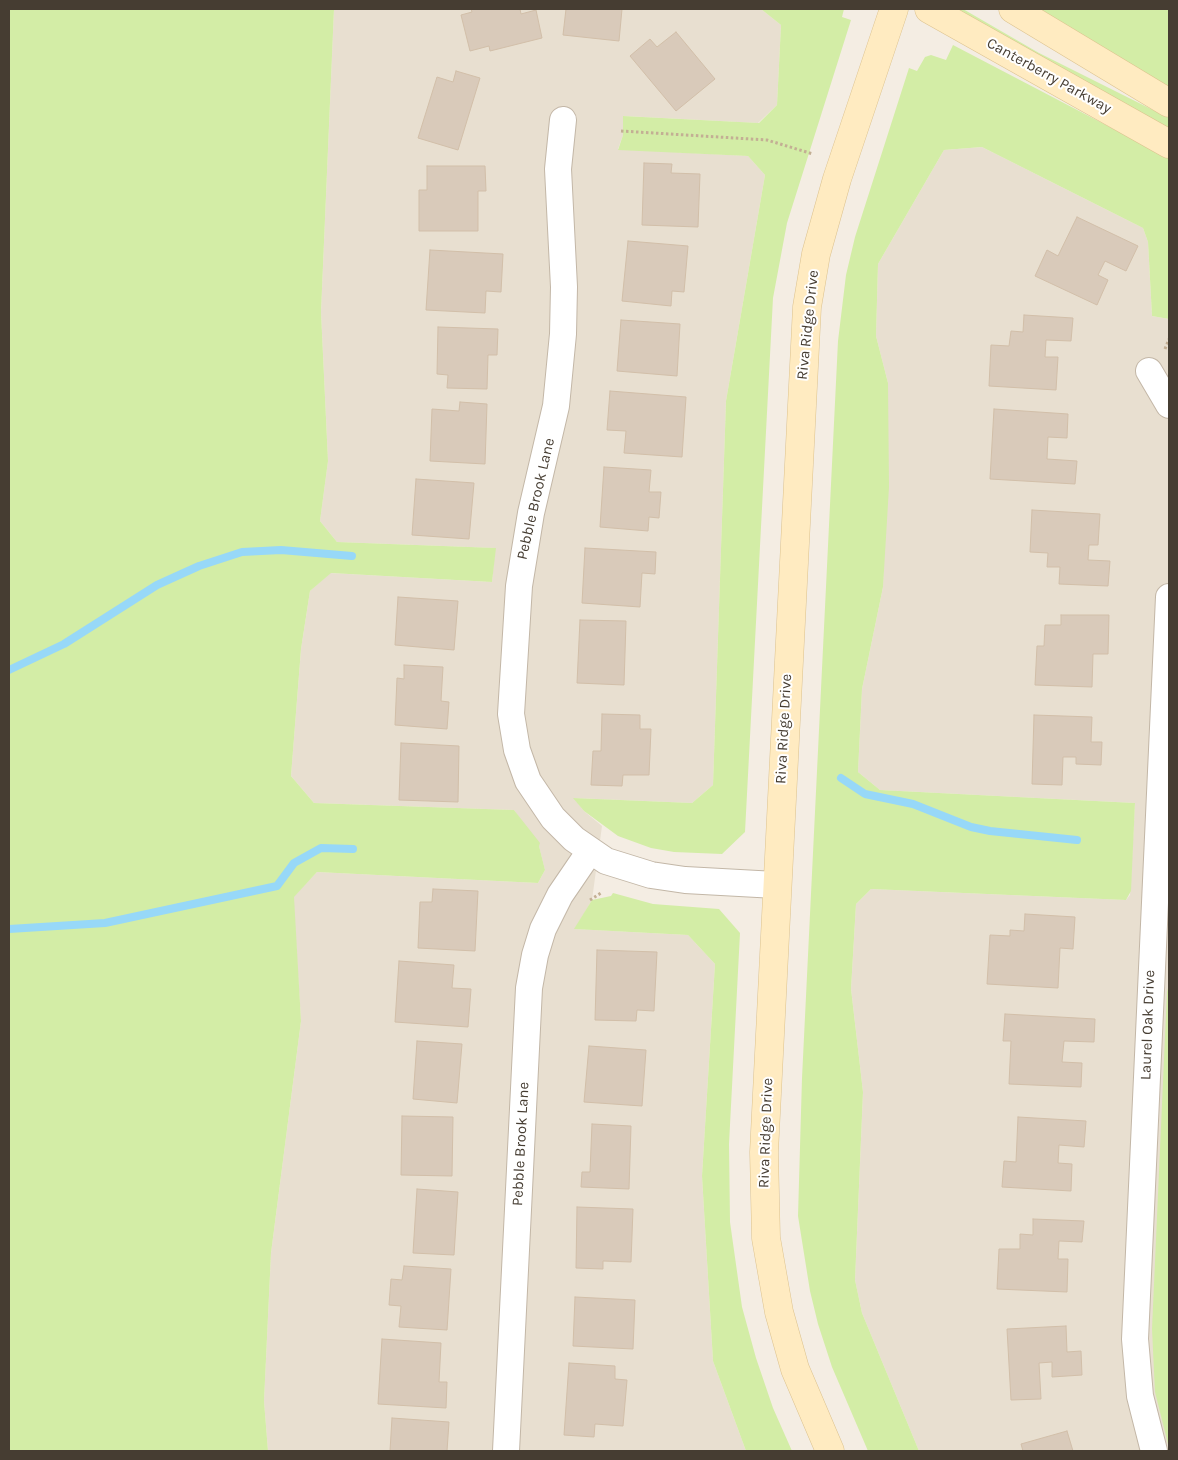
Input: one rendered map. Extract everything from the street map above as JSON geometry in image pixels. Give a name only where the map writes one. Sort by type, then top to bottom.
[{"type":"street","name":"Riva Ridge Drive","points":[[830,1451],[801,1385],[786,1342],[772,1281],[766,1238],[764,1152],[776,885],[807,307],[813,268],[835,187],[894,9]]},
{"type":"street","name":"Canterberry Parkway","points":[[929,9],[1169,144]]},
{"type":"street","points":[[1014,9],[1169,103]]},
{"type":"street","name":"Pebble Brook Lane","points":[[563,120],[558,169],[564,307],[559,386],[553,425],[522,561],[516,617],[511,714],[517,750],[535,792],[553,818],[590,851],[619,866],[651,875],[685,880],[776,885]]},
{"type":"street","points":[[1149,371],[1169,405]]},
{"type":"street","name":"Laurel Oak Drive","points":[[1154,1451],[1142,1403],[1135,1339],[1169,597]]},
{"type":"street","name":"Pebble Brook Lane","points":[[506,1451],[530,979],[538,942],[550,913],[590,851]]},
{"type":"path","points":[[621,131],[767,140],[813,154]]},
{"type":"path","points":[[1165,349],[1169,339]]},
{"type":"shaded area","points":[[334,9],[761,9],[781,25],[777,105],[758,123],[624,116],[623,135],[618,149],[748,156],[765,175],[726,401],[713,785],[692,803],[574,798],[584,811],[602,826],[592,900],[575,929],[688,935],[715,964],[702,1176],[713,1361],[746,1451],[268,1451],[264,1401],[271,1253],[301,1021],[293,897],[317,872],[538,883],[545,870],[539,846],[514,810],[314,803],[291,776],[301,649],[310,591],[330,573],[492,582],[495,548],[337,542],[320,521],[328,461],[321,312]]},
{"type":"shaded area","points":[[982,147],[1143,228],[1148,242],[1152,316],[1169,319],[1169,1451],[919,1451],[862,1313],[855,1280],[863,1092],[851,989],[856,904],[871,889],[1126,900],[1130,895],[1135,803],[880,790],[858,772],[862,689],[883,587],[888,383],[876,336],[878,264],[944,150]]},
{"type":"green space","points":[[9,9],[334,9],[321,312],[328,461],[320,521],[337,542],[496,548],[492,582],[331,573],[310,591],[301,649],[291,776],[314,803],[514,810],[540,843],[539,846],[545,870],[538,883],[317,872],[294,897],[301,1021],[271,1253],[264,1401],[268,1451],[9,1451]]},
{"type":"green space","points":[[761,9],[844,9],[842,17],[851,20],[787,223],[773,298],[745,832],[722,854],[674,852],[651,848],[618,836],[584,811],[573,798],[692,803],[713,785],[726,401],[765,175],[748,156],[618,150],[623,135],[623,116],[759,123],[777,105],[781,25]]},
{"type":"green space","points":[[953,9],[963,9],[1039,53],[1169,118],[1169,133]]},
{"type":"green space","points":[[1040,9],[1169,9],[1169,92],[1097,45]]},
{"type":"green space","points":[[953,45],[1169,158],[1169,319],[1152,316],[1148,242],[1143,228],[982,147],[944,150],[878,264],[876,336],[888,383],[889,487],[883,587],[862,689],[858,772],[880,790],[1135,803],[1131,891],[1126,900],[871,889],[856,904],[851,989],[863,1092],[855,1280],[862,1313],[919,1451],[868,1451],[832,1367],[818,1324],[810,1291],[798,1216],[802,1078],[838,341],[846,275],[855,237],[909,68],[917,71],[925,57],[931,55],[946,60]]},
{"type":"green space","points":[[613,893],[653,904],[719,909],[740,933],[729,1144],[730,1222],[742,1307],[756,1358],[773,1408],[792,1451],[746,1451],[713,1361],[702,1176],[715,964],[688,935],[574,929],[592,900],[611,896]]},
{"type":"green space","points":[[1169,984],[1169,1448],[1155,1392],[1152,1329],[1167,992]]},
{"type":"building","points":[[471,9],[520,9],[521,14],[536,10],[542,38],[490,51],[489,46],[470,51],[461,15],[472,12]]},
{"type":"building","points":[[566,9],[622,9],[619,41],[563,35]]},
{"type":"building","points":[[676,32],[715,79],[676,111],[630,56],[650,39],[657,47]]},
{"type":"building","points":[[456,71],[480,78],[458,150],[418,138],[437,77],[453,82]]},
{"type":"building","points":[[644,163],[672,164],[671,173],[700,174],[698,227],[642,225]]},
{"type":"building","points":[[427,166],[485,166],[486,191],[478,191],[478,231],[419,231],[419,190],[427,190]]},
{"type":"building","points":[[1077,217],[1138,246],[1126,271],[1105,261],[1098,275],[1108,280],[1097,305],[1035,276],[1047,250],[1058,256]]},
{"type":"building","points":[[628,241],[688,246],[684,292],[672,291],[671,306],[622,301]]},
{"type":"building","points":[[430,250],[503,254],[501,292],[486,291],[485,313],[426,310]]},
{"type":"building","points":[[1024,315],[1073,318],[1071,341],[1046,340],[1045,357],[1058,357],[1056,390],[989,386],[991,345],[1009,346],[1011,331],[1023,332]]},
{"type":"building","points":[[621,320],[680,324],[677,376],[617,371]]},
{"type":"building","points":[[438,327],[498,329],[497,355],[488,355],[487,389],[447,388],[448,375],[437,374]]},
{"type":"building","points":[[610,391],[686,397],[682,457],[624,453],[626,431],[607,430]]},
{"type":"building","points":[[460,402],[487,404],[485,464],[430,461],[432,409],[459,411]]},
{"type":"building","points":[[994,409],[1068,414],[1067,438],[1048,437],[1047,459],[1077,461],[1075,484],[990,479]]},
{"type":"building","points":[[604,467],[651,470],[649,492],[661,492],[659,518],[649,517],[648,531],[600,527]]},
{"type":"building","points":[[416,479],[474,483],[469,539],[412,535]]},
{"type":"building","points":[[1032,510],[1100,514],[1098,545],[1089,545],[1088,560],[1110,561],[1108,586],[1059,584],[1060,567],[1047,567],[1048,553],[1030,552]]},
{"type":"building","points":[[585,548],[656,552],[655,574],[642,573],[640,607],[582,603]]},
{"type":"building","points":[[398,597],[458,601],[454,650],[395,645]]},
{"type":"building","points":[[1061,615],[1109,615],[1108,654],[1093,654],[1092,687],[1035,685],[1037,646],[1044,646],[1045,625],[1061,625]]},
{"type":"building","points":[[580,620],[626,621],[624,685],[577,683]]},
{"type":"building","points":[[404,665],[443,667],[441,701],[449,702],[447,729],[395,725],[397,678],[404,679]]},
{"type":"building","points":[[602,714],[640,715],[640,729],[651,729],[649,775],[623,775],[622,786],[591,785],[593,751],[601,751]]},
{"type":"building","points":[[1034,715],[1092,717],[1091,742],[1102,742],[1101,765],[1076,764],[1076,757],[1063,757],[1062,785],[1032,784]]},
{"type":"building","points":[[401,743],[459,746],[458,802],[399,800]]},
{"type":"building","points":[[433,889],[478,891],[475,951],[418,948],[420,902],[432,902]]},
{"type":"building","points":[[1025,914],[1075,917],[1073,949],[1060,948],[1058,988],[987,984],[990,935],[1010,936],[1010,930],[1024,931]]},
{"type":"building","points":[[597,950],[657,952],[654,1011],[637,1010],[636,1021],[595,1020]]},
{"type":"building","points":[[399,961],[454,965],[452,988],[471,989],[468,1027],[395,1022]]},
{"type":"building","points":[[1005,1014],[1095,1019],[1094,1042],[1064,1041],[1062,1062],[1082,1063],[1081,1087],[1009,1084],[1011,1041],[1003,1041]]},
{"type":"building","points":[[417,1041],[462,1044],[457,1103],[413,1099]]},
{"type":"building","points":[[589,1046],[646,1050],[642,1106],[584,1102]]},
{"type":"building","points":[[402,1116],[453,1117],[452,1176],[401,1175]]},
{"type":"building","points":[[1018,1117],[1086,1121],[1084,1147],[1059,1145],[1058,1163],[1072,1164],[1071,1191],[1002,1187],[1004,1161],[1016,1162]]},
{"type":"building","points":[[592,1124],[631,1126],[629,1189],[581,1187],[582,1172],[590,1172]]},
{"type":"building","points":[[417,1189],[458,1192],[454,1255],[413,1253]]},
{"type":"building","points":[[577,1207],[633,1209],[631,1262],[603,1261],[603,1269],[576,1268]]},
{"type":"building","points":[[1033,1219],[1084,1221],[1082,1242],[1059,1241],[1058,1259],[1068,1259],[1067,1292],[997,1289],[999,1249],[1020,1249],[1020,1234],[1033,1235]]},
{"type":"building","points":[[404,1266],[451,1269],[447,1330],[399,1327],[401,1306],[389,1305],[391,1279],[402,1280]]},
{"type":"building","points":[[575,1297],[635,1300],[633,1349],[573,1346]]},
{"type":"building","points":[[1066,1326],[1067,1352],[1081,1351],[1082,1375],[1052,1377],[1052,1362],[1039,1363],[1041,1399],[1011,1400],[1007,1329]]},
{"type":"building","points":[[382,1339],[441,1343],[439,1382],[447,1382],[446,1408],[378,1404]]},
{"type":"building","points":[[569,1363],[615,1366],[615,1379],[627,1380],[623,1426],[595,1424],[594,1437],[564,1435]]},
{"type":"building","points":[[392,1418],[449,1422],[447,1451],[390,1451]]},
{"type":"building","points":[[1067,1431],[1073,1451],[1023,1451],[1021,1444]]},
{"type":"waterway","points":[[9,670],[64,644],[157,585],[199,566],[242,552],[281,550],[352,556]]},
{"type":"waterway","points":[[841,778],[865,794],[913,804],[971,827],[990,831],[1077,840]]},
{"type":"waterway","points":[[9,929],[105,923],[277,886],[294,863],[321,848],[353,849]]}]
